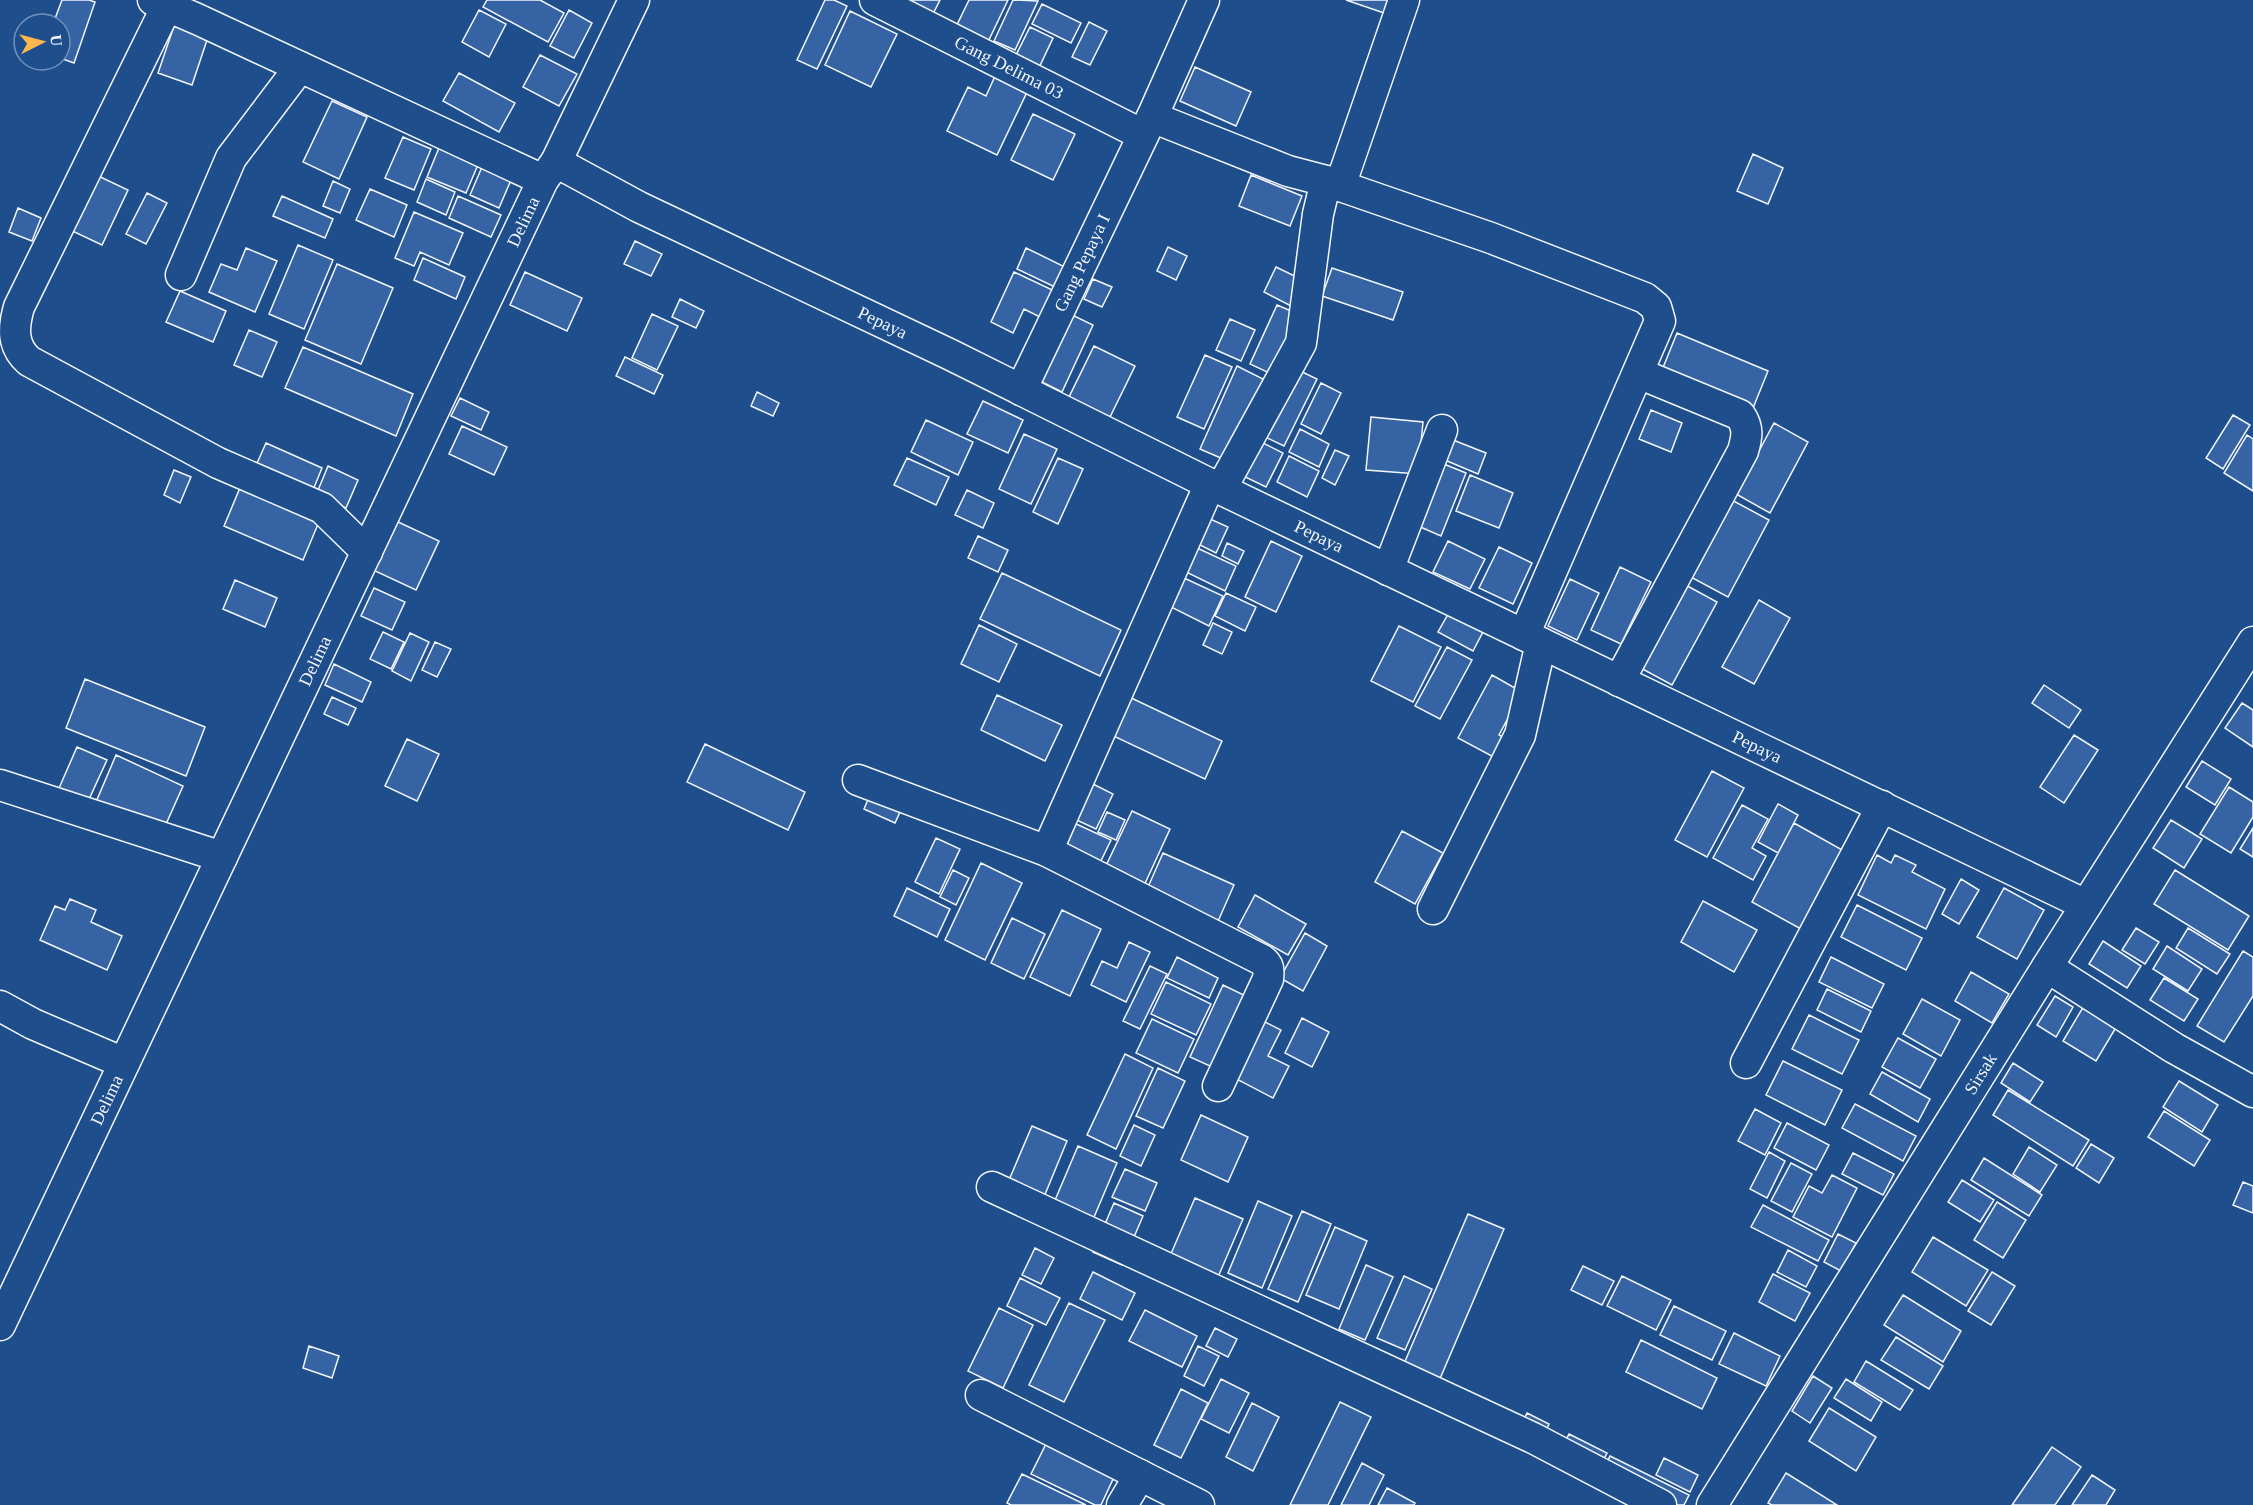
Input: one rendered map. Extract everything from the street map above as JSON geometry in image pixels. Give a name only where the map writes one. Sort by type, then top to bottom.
[{"type":"street","name":"Delima","points":[[0,1325],[549,171],[634,0]]},
{"type":"street","name":"Gang Delima 03","points":[[875,0],[1148,126],[1333,183],[1491,238],[1645,298],[1656,307],[1660,321],[1638,373]]},
{"type":"street","name":"Gang Pepaya I","points":[[1022,390],[1148,126],[1204,0]]},
{"type":"street","points":[[1047,851],[1215,487],[1302,343],[1318,214],[1333,183],[1404,0]]},
{"type":"street","name":"Pepaya","points":[[160,3],[300,67],[639,207],[1022,390],[1215,487],[2086,905]]},
{"type":"street","points":[[160,3],[19,307],[14,336],[20,353],[29,361],[218,463],[322,508],[367,552]]},
{"type":"street","points":[[181,275],[231,158],[300,67]]},
{"type":"street","points":[[1433,909],[1520,735],[1532,639],[1638,373],[1740,415],[1745,423],[1747,435],[1743,451],[1619,681]]},
{"type":"street","points":[[1388,570],[1442,430]]},
{"type":"street","name":"Sirsak","points":[[1712,1505],[2047,967],[2253,642]]},
{"type":"street","points":[[858,780],[1047,851],[1252,954],[1267,964],[1268,979],[1218,1086]]},
{"type":"street","points":[[0,785],[222,857]]},
{"type":"street","points":[[1746,1063],[1882,806]]},
{"type":"street","points":[[2047,967],[2174,1048],[2253,1092]]},
{"type":"street","points":[[0,1006],[33,1024],[124,1063]]},
{"type":"street","points":[[992,1187],[1533,1438],[1661,1505]]},
{"type":"street","points":[[981,1395],[1199,1505]]},
{"type":"street","points":[[1122,1505],[1140,1475]]},
{"type":"building","points":[[62,0],[95,2],[74,63],[72,62],[72,12],[58,12]]},
{"type":"building","points":[[487,0],[540,0],[564,13],[548,42],[483,7]]},
{"type":"building","points":[[825,0],[834,0],[847,6],[817,69],[797,60]]},
{"type":"building","points":[[910,0],[940,0],[932,16],[908,4]]},
{"type":"building","points":[[969,0],[1008,0],[987,44],[955,29]]},
{"type":"building","points":[[1013,0],[1038,1],[1015,50],[994,41]]},
{"type":"building","points":[[1346,0],[1391,0],[1387,14]]},
{"type":"building","points":[[1042,4],[1081,23],[1071,43],[1032,24]]},
{"type":"building","points":[[479,10],[506,24],[489,57],[462,42]]},
{"type":"building","points":[[569,10],[592,23],[574,58],[550,46]]},
{"type":"building","points":[[850,11],[897,34],[871,87],[825,65]]},
{"type":"building","points":[[1089,22],[1107,31],[1090,65],[1072,57]]},
{"type":"building","points":[[174,26],[208,37],[192,85],[158,73]]},
{"type":"building","points":[[1030,27],[1053,38],[1037,72],[1013,61]]},
{"type":"building","points":[[540,55],[577,74],[559,106],[523,87]]},
{"type":"building","points":[[1195,67],[1251,92],[1236,126],[1180,101]]},
{"type":"building","points":[[459,73],[515,103],[499,132],[443,101]]},
{"type":"building","points":[[996,74],[1028,90],[997,155],[947,131],[968,87],[986,96]]},
{"type":"building","points":[[332,101],[367,117],[339,179],[303,162]]},
{"type":"building","points":[[1033,114],[1075,134],[1053,180],[1011,160]]},
{"type":"building","points":[[403,137],[431,149],[414,190],[385,178]]},
{"type":"building","points":[[441,143],[480,160],[466,193],[427,177]]},
{"type":"building","points":[[1753,154],[1783,168],[1768,204],[1737,191]]},
{"type":"building","points":[[485,160],[514,173],[499,208],[470,195]]},
{"type":"building","points":[[92,173],[128,190],[102,245],[66,228]]},
{"type":"building","points":[[1251,175],[1302,196],[1290,226],[1239,206]]},
{"type":"building","points":[[426,179],[455,192],[446,215],[417,202]]},
{"type":"building","points":[[333,181],[350,189],[340,213],[323,206]]},
{"type":"building","points":[[370,189],[407,205],[394,237],[356,220]]},
{"type":"building","points":[[147,193],[167,203],[146,244],[126,234]]},
{"type":"building","points":[[282,196],[333,219],[325,238],[273,216]]},
{"type":"building","points":[[458,196],[501,215],[491,237],[449,218]]},
{"type":"building","points":[[18,208],[41,218],[32,241],[9,232]]},
{"type":"building","points":[[414,212],[463,233],[449,265],[420,252],[414,266],[395,258]]},
{"type":"building","points":[[635,241],[662,254],[651,276],[624,264]]},
{"type":"building","points":[[298,245],[333,260],[304,329],[269,314]]},
{"type":"building","points":[[1168,247],[1187,256],[1176,280],[1157,271]]},
{"type":"building","points":[[246,248],[277,261],[255,312],[209,292],[221,264],[237,270]]},
{"type":"building","points":[[1026,248],[1067,268],[1057,288],[1017,269]]},
{"type":"building","points":[[423,258],[465,277],[456,299],[414,280]]},
{"type":"building","points":[[337,264],[393,288],[361,364],[305,340]]},
{"type":"building","points":[[1276,267],[1307,282],[1295,308],[1264,292]]},
{"type":"building","points":[[1332,268],[1403,292],[1393,320],[1322,296]]},
{"type":"building","points":[[525,272],[582,298],[567,331],[510,305]]},
{"type":"building","points":[[1014,272],[1063,295],[1050,322],[1024,309],[1013,333],[991,322]]},
{"type":"building","points":[[1093,279],[1112,287],[1102,307],[1084,299]]},
{"type":"building","points":[[180,291],[226,311],[213,342],[166,322]]},
{"type":"building","points":[[680,299],[704,311],[696,328],[672,317]]},
{"type":"building","points":[[1277,305],[1305,317],[1278,377],[1250,364]]},
{"type":"building","points":[[1066,312],[1093,325],[1062,392],[1034,378]]},
{"type":"building","points":[[652,314],[678,326],[657,370],[632,358]]},
{"type":"building","points":[[1230,319],[1255,330],[1241,361],[1216,350]]},
{"type":"building","points":[[249,330],[277,342],[262,377],[234,365]]},
{"type":"building","points":[[1677,333],[1768,371],[1751,413],[1660,375]]},
{"type":"building","points":[[1094,346],[1135,366],[1110,417],[1069,397]]},
{"type":"building","points":[[303,347],[413,394],[396,436],[285,388]]},
{"type":"building","points":[[1205,355],[1232,367],[1204,429],[1177,417]]},
{"type":"building","points":[[625,357],[663,375],[654,394],[616,376]]},
{"type":"building","points":[[1237,366],[1267,381],[1230,462],[1200,449]]},
{"type":"building","points":[[1292,367],[1317,379],[1284,446],[1259,434]]},
{"type":"building","points":[[1321,383],[1341,393],[1321,434],[1301,424]]},
{"type":"building","points":[[757,392],[779,403],[773,416],[751,406]]},
{"type":"building","points":[[460,398],[489,412],[481,430],[451,416]]},
{"type":"building","points":[[983,401],[1023,420],[1008,453],[967,434]]},
{"type":"building","points":[[1651,410],[1682,423],[1671,452],[1639,439]]},
{"type":"building","points":[[2233,415],[2250,425],[2223,469],[2206,458]]},
{"type":"building","points":[[1371,417],[1423,422],[1418,474],[1366,470]]},
{"type":"building","points":[[926,420],[973,442],[958,475],[911,452]]},
{"type":"building","points":[[1774,423],[1808,442],[1770,513],[1736,494]]},
{"type":"building","points":[[462,426],[507,447],[494,475],[449,454]]},
{"type":"building","points":[[1300,429],[1329,444],[1319,467],[1289,452]]},
{"type":"building","points":[[1024,434],[1057,449],[1031,504],[999,489]]},
{"type":"building","points":[[2247,435],[2253,439],[2253,491],[2224,473]]},
{"type":"building","points":[[1251,437],[1283,453],[1266,487],[1235,472]]},
{"type":"building","points":[[1448,438],[1486,453],[1478,474],[1440,458]]},
{"type":"building","points":[[266,443],[322,468],[311,495],[254,470]]},
{"type":"building","points":[[1335,450],[1349,456],[1335,485],[1322,478]]},
{"type":"building","points":[[1289,456],[1319,471],[1307,497],[1277,482]]},
{"type":"building","points":[[907,458],[949,477],[936,505],[894,485]]},
{"type":"building","points":[[1058,458],[1083,469],[1058,524],[1033,512]]},
{"type":"building","points":[[1434,460],[1466,473],[1441,536],[1409,522]]},
{"type":"building","points":[[328,466],[358,480],[346,508],[316,495]]},
{"type":"building","points":[[174,470],[191,477],[180,503],[164,495]]},
{"type":"building","points":[[1470,475],[1513,493],[1499,528],[1456,511]]},
{"type":"building","points":[[242,483],[321,517],[303,560],[224,526]]},
{"type":"building","points":[[967,490],[994,503],[983,528],[955,515]]},
{"type":"building","points":[[1728,498],[1769,520],[1728,597],[1687,575]]},
{"type":"building","points":[[1208,518],[1228,527],[1216,553],[1196,543]]},
{"type":"building","points":[[396,521],[439,541],[416,590],[373,570]]},
{"type":"building","points":[[978,536],[1008,550],[998,572],[968,558]]},
{"type":"building","points":[[1271,541],[1302,556],[1276,612],[1245,597]]},
{"type":"building","points":[[1448,541],[1485,559],[1470,589],[1433,572]]},
{"type":"building","points":[[1227,543],[1244,551],[1238,564],[1222,556]]},
{"type":"building","points":[[1195,547],[1236,566],[1225,591],[1184,571]]},
{"type":"building","points":[[1499,547],[1532,563],[1513,604],[1479,588]]},
{"type":"building","points":[[1620,567],[1651,582],[1621,644],[1591,630]]},
{"type":"building","points":[[1002,573],[1121,630],[1100,676],[980,619]]},
{"type":"building","points":[[1184,578],[1223,596],[1209,626],[1171,607]]},
{"type":"building","points":[[1570,579],[1599,593],[1577,640],[1548,626]]},
{"type":"building","points":[[235,580],[277,598],[265,627],[223,609]]},
{"type":"building","points":[[1682,583],[1717,602],[1672,685],[1637,666]]},
{"type":"building","points":[[374,588],[405,602],[392,630],[361,616]]},
{"type":"building","points":[[1226,593],[1256,607],[1245,631],[1215,616]]},
{"type":"building","points":[[1759,600],[1790,618],[1754,684],[1722,667]]},
{"type":"building","points":[[1451,609],[1485,628],[1473,651],[1438,632]]},
{"type":"building","points":[[1213,623],[1232,632],[1222,654],[1203,645]]},
{"type":"building","points":[[979,625],[1017,644],[999,682],[961,664]]},
{"type":"building","points":[[1399,626],[1441,647],[1413,702],[1371,681]]},
{"type":"building","points":[[383,632],[404,642],[391,669],[370,659]]},
{"type":"building","points":[[410,633],[429,642],[411,681],[392,671]]},
{"type":"building","points":[[435,642],[451,649],[437,677],[422,670]]},
{"type":"building","points":[[1447,647],[1472,660],[1440,719],[1415,706]]},
{"type":"building","points":[[334,664],[371,682],[362,702],[325,685]]},
{"type":"building","points":[[1492,675],[1522,692],[1499,735],[1512,742],[1501,761],[1458,738]]},
{"type":"building","points":[[85,679],[205,727],[186,776],[66,728]]},
{"type":"building","points":[[2044,685],[2081,710],[2069,728],[2032,703]]},
{"type":"building","points":[[997,695],[1062,725],[1045,761],[981,730]]},
{"type":"building","points":[[1125,695],[1222,741],[1205,779],[1107,733]]},
{"type":"building","points":[[332,697],[356,708],[348,725],[324,714]]},
{"type":"building","points":[[2242,703],[2253,710],[2253,747],[2225,728]]},
{"type":"building","points":[[2074,735],[2098,750],[2064,803],[2040,787]]},
{"type":"building","points":[[407,739],[439,754],[417,801],[385,786]]},
{"type":"building","points":[[705,744],[805,792],[788,830],[687,782]]},
{"type":"building","points":[[77,747],[107,760],[85,808],[56,795]]},
{"type":"building","points":[[116,755],[183,786],[162,833],[96,802]]},
{"type":"building","points":[[2202,761],[2231,779],[2215,805],[2186,787]]},
{"type":"building","points":[[1712,771],[1744,788],[1707,857],[1675,840]]},
{"type":"building","points":[[1087,781],[1113,794],[1096,829],[1070,817]]},
{"type":"building","points":[[2229,787],[2253,802],[2253,817],[2231,853],[2200,834]]},
{"type":"building","points":[[873,788],[904,803],[895,823],[864,809]]},
{"type":"building","points":[[1778,804],[1798,815],[1778,853],[1758,842]]},
{"type":"building","points":[[1742,805],[1768,819],[1752,848],[1766,856],[1753,880],[1713,858]]},
{"type":"building","points":[[1132,811],[1170,829],[1142,890],[1103,872]]},
{"type":"building","points":[[1107,812],[1125,820],[1116,840],[1098,832]]},
{"type":"building","points":[[2171,820],[2202,839],[2184,868],[2153,848]]},
{"type":"building","points":[[1072,822],[1111,840],[1096,871],[1057,853]]},
{"type":"building","points":[[1794,823],[1844,851],[1801,929],[1752,902]]},
{"type":"building","points":[[2253,828],[2253,857],[2240,849]]},
{"type":"building","points":[[1402,831],[1443,853],[1415,904],[1375,882]]},
{"type":"building","points":[[936,838],[960,849],[939,894],[915,882]]},
{"type":"building","points":[[1163,853],[1234,885],[1215,928],[1144,896]]},
{"type":"building","points":[[1877,855],[1891,863],[1895,855],[1916,865],[1912,872],[1945,889],[1926,929],[1858,895]]},
{"type":"building","points":[[981,863],[1022,883],[985,960],[945,940]]},
{"type":"building","points":[[953,870],[969,878],[956,905],[940,897]]},
{"type":"building","points":[[2175,870],[2249,916],[2228,950],[2154,904]]},
{"type":"building","points":[[1961,879],[1979,890],[1959,924],[1942,914]]},
{"type":"building","points":[[907,888],[950,909],[937,937],[894,916]]},
{"type":"building","points":[[2004,888],[2044,910],[2017,959],[1977,937]]},
{"type":"building","points":[[1255,895],[1306,924],[1288,955],[1238,927]]},
{"type":"building","points":[[70,899],[96,910],[91,922],[122,936],[107,970],[40,940],[55,906],[65,910]]},
{"type":"building","points":[[1703,901],[1757,930],[1734,972],[1681,942]]},
{"type":"building","points":[[1857,905],[1922,938],[1906,970],[1841,937]]},
{"type":"building","points":[[1062,910],[1101,929],[1070,996],[1030,977]]},
{"type":"building","points":[[1012,918],[1045,934],[1024,979],[991,963]]},
{"type":"building","points":[[2136,928],[2159,942],[2145,964],[2122,950]]},
{"type":"building","points":[[2188,928],[2230,954],[2217,974],[2176,948]]},
{"type":"building","points":[[1305,933],[1327,946],[1303,991],[1280,978]]},
{"type":"building","points":[[2103,941],[2141,966],[2127,988],[2089,964]]},
{"type":"building","points":[[1129,942],[1150,952],[1126,1002],[1091,985],[1102,961],[1117,968]]},
{"type":"building","points":[[2167,946],[2202,969],[2188,991],[2153,969]]},
{"type":"building","points":[[2243,951],[2253,957],[2253,996],[2224,1042],[2197,1026]]},
{"type":"building","points":[[1177,957],[1218,978],[1209,998],[1167,978]]},
{"type":"building","points":[[1831,957],[1884,984],[1872,1008],[1819,982]]},
{"type":"building","points":[[1150,966],[1167,974],[1140,1029],[1123,1021]]},
{"type":"building","points":[[1971,972],[2009,994],[1992,1023],[1955,1001]]},
{"type":"building","points":[[2164,978],[2198,999],[2184,1021],[2150,1000]]},
{"type":"building","points":[[1166,982],[1211,1004],[1196,1035],[1151,1014]]},
{"type":"building","points":[[1223,985],[1254,1000],[1221,1071],[1190,1057]]},
{"type":"building","points":[[1827,989],[1871,1011],[1861,1032],[1817,1010]]},
{"type":"building","points":[[2055,996],[2073,1007],[2056,1037],[2037,1025]]},
{"type":"building","points":[[1922,999],[1960,1020],[1941,1056],[1903,1034]]},
{"type":"building","points":[[2085,1004],[2118,1024],[2096,1061],[2063,1041]]},
{"type":"building","points":[[1809,1015],[1859,1040],[1842,1074],[1792,1049]]},
{"type":"building","points":[[1255,1017],[1281,1030],[1268,1056],[1289,1066],[1273,1098],[1227,1074]]},
{"type":"building","points":[[1302,1018],[1329,1032],[1312,1067],[1285,1053]]},
{"type":"building","points":[[1152,1019],[1194,1039],[1178,1073],[1136,1053]]},
{"type":"building","points":[[1898,1038],[1936,1059],[1920,1088],[1882,1067]]},
{"type":"building","points":[[1125,1054],[1153,1068],[1116,1149],[1087,1135]]},
{"type":"building","points":[[1783,1061],[1842,1090],[1825,1125],[1766,1095]]},
{"type":"building","points":[[2013,1063],[2043,1082],[2030,1102],[2001,1083]]},
{"type":"building","points":[[1158,1068],[1185,1081],[1163,1128],[1136,1116]]},
{"type":"building","points":[[1882,1072],[1930,1099],[1918,1122],[1870,1094]]},
{"type":"building","points":[[2179,1081],[2218,1105],[2202,1132],[2163,1107]]},
{"type":"building","points":[[2008,1090],[2089,1140],[2073,1166],[1993,1115]]},
{"type":"building","points":[[1855,1104],[1916,1136],[1903,1161],[1842,1128]]},
{"type":"building","points":[[1755,1109],[1781,1123],[1765,1155],[1738,1141]]},
{"type":"building","points":[[2164,1111],[2210,1140],[2194,1166],[2148,1137]]},
{"type":"building","points":[[1201,1115],[1248,1137],[1228,1182],[1181,1160]]},
{"type":"building","points":[[1787,1123],[1829,1145],[1816,1170],[1774,1148]]},
{"type":"building","points":[[1134,1125],[1155,1135],[1141,1166],[1120,1156]]},
{"type":"building","points":[[1032,1126],[1067,1141],[1039,1209],[1003,1194]]},
{"type":"building","points":[[2091,1144],[2114,1158],[2099,1183],[2076,1168]]},
{"type":"building","points":[[1078,1146],[1117,1163],[1086,1236],[1047,1219]]},
{"type":"building","points":[[2029,1147],[2057,1165],[2040,1192],[2013,1174]]},
{"type":"building","points":[[1769,1152],[1785,1161],[1767,1198],[1750,1189]]},
{"type":"building","points":[[1853,1153],[1894,1174],[1883,1195],[1842,1174]]},
{"type":"building","points":[[1984,1158],[2042,1195],[2029,1216],[1971,1180]]},
{"type":"building","points":[[1791,1163],[1812,1174],[1792,1212],[1771,1201]]},
{"type":"building","points":[[1125,1169],[1157,1183],[1145,1211],[1112,1197]]},
{"type":"building","points":[[1832,1175],[1857,1188],[1832,1237],[1793,1217],[1809,1186],[1822,1193]]},
{"type":"building","points":[[1962,1180],[1994,1200],[1980,1222],[1948,1202]]},
{"type":"building","points":[[2243,1182],[2253,1186],[2253,1213],[2233,1205]]},
{"type":"building","points":[[1195,1198],[1243,1219],[1215,1284],[1167,1263]]},
{"type":"building","points":[[1258,1201],[1292,1216],[1262,1288],[1228,1273]]},
{"type":"building","points":[[1997,1202],[2026,1220],[2003,1258],[1974,1240]]},
{"type":"building","points":[[1114,1203],[1143,1216],[1122,1265],[1093,1252]]},
{"type":"building","points":[[1763,1205],[1829,1240],[1818,1261],[1751,1227]]},
{"type":"building","points":[[1302,1211],[1331,1224],[1298,1302],[1268,1289]]},
{"type":"building","points":[[1468,1214],[1504,1229],[1436,1388],[1400,1373]]},
{"type":"building","points":[[1335,1227],[1367,1241],[1339,1309],[1306,1295]]},
{"type":"building","points":[[1838,1234],[1856,1243],[1841,1271],[1824,1262]]},
{"type":"building","points":[[1933,1237],[1988,1270],[1966,1306],[1912,1272]]},
{"type":"building","points":[[1035,1248],[1054,1258],[1041,1284],[1022,1275]]},
{"type":"building","points":[[1788,1250],[1817,1266],[1806,1287],[1777,1272]]},
{"type":"building","points":[[1366,1265],[1393,1277],[1365,1340],[1339,1329]]},
{"type":"building","points":[[1583,1266],[1614,1281],[1602,1305],[1571,1290]]},
{"type":"building","points":[[1093,1272],[1135,1293],[1122,1320],[1080,1299]]},
{"type":"building","points":[[1992,1272],[2015,1286],[1991,1325],[1968,1311]]},
{"type":"building","points":[[1773,1274],[1810,1293],[1795,1321],[1759,1302]]},
{"type":"building","points":[[1404,1276],[1432,1289],[1405,1350],[1377,1338]]},
{"type":"building","points":[[1622,1276],[1671,1300],[1656,1330],[1607,1306]]},
{"type":"building","points":[[1020,1278],[1060,1298],[1046,1325],[1007,1306]]},
{"type":"building","points":[[1903,1295],[1961,1331],[1943,1362],[1884,1325]]},
{"type":"building","points":[[1069,1303],[1105,1320],[1064,1402],[1029,1385]]},
{"type":"building","points":[[1674,1306],[1726,1331],[1712,1360],[1660,1335]]},
{"type":"building","points":[[999,1308],[1033,1325],[1003,1388],[968,1371]]},
{"type":"building","points":[[1145,1310],[1197,1336],[1182,1367],[1129,1341]]},
{"type":"building","points":[[1215,1328],[1237,1339],[1228,1357],[1206,1346]]},
{"type":"building","points":[[1734,1333],[1780,1356],[1766,1386],[1719,1364]]},
{"type":"building","points":[[1896,1337],[1943,1366],[1929,1389],[1881,1360]]},
{"type":"building","points":[[1641,1340],[1717,1378],[1702,1409],[1626,1372]]},
{"type":"building","points":[[309,1346],[339,1356],[332,1378],[303,1368]]},
{"type":"building","points":[[1198,1346],[1219,1356],[1204,1386],[1184,1376]]},
{"type":"building","points":[[1866,1361],[1913,1390],[1900,1410],[1854,1382]]},
{"type":"building","points":[[1813,1376],[1832,1388],[1810,1423],[1792,1411]]},
{"type":"building","points":[[1221,1379],[1249,1393],[1229,1433],[1201,1419]]},
{"type":"building","points":[[1846,1379],[1882,1402],[1871,1421],[1834,1398]]},
{"type":"building","points":[[1181,1389],[1208,1403],[1181,1458],[1154,1445]]},
{"type":"building","points":[[1340,1402],[1371,1417],[1328,1505],[1290,1505]]},
{"type":"building","points":[[1252,1403],[1279,1417],[1253,1471],[1226,1457]]},
{"type":"building","points":[[1829,1408],[1876,1437],[1856,1471],[1809,1441]]},
{"type":"building","points":[[1527,1413],[1549,1424],[1542,1439],[1520,1428]]},
{"type":"building","points":[[1569,1434],[1607,1453],[1594,1479],[1556,1461]]},
{"type":"building","points":[[1046,1444],[1114,1477],[1101,1505],[1095,1505],[1031,1474]]},
{"type":"building","points":[[2052,1447],[2081,1467],[2055,1505],[2012,1505]]},
{"type":"building","points":[[1610,1456],[1689,1495],[1684,1505],[1648,1505],[1598,1481]]},
{"type":"building","points":[[1664,1458],[1698,1475],[1690,1492],[1656,1475]]},
{"type":"building","points":[[1362,1463],[1384,1475],[1369,1505],[1341,1505]]},
{"type":"building","points":[[1786,1473],[1837,1505],[1772,1505],[1768,1503]]},
{"type":"building","points":[[1022,1474],[1086,1505],[1011,1505],[1007,1503]]},
{"type":"building","points":[[2092,1475],[2115,1490],[2106,1505],[2072,1505]]},
{"type":"building","points":[[1387,1488],[1415,1503],[1414,1505],[1378,1505]]}]
